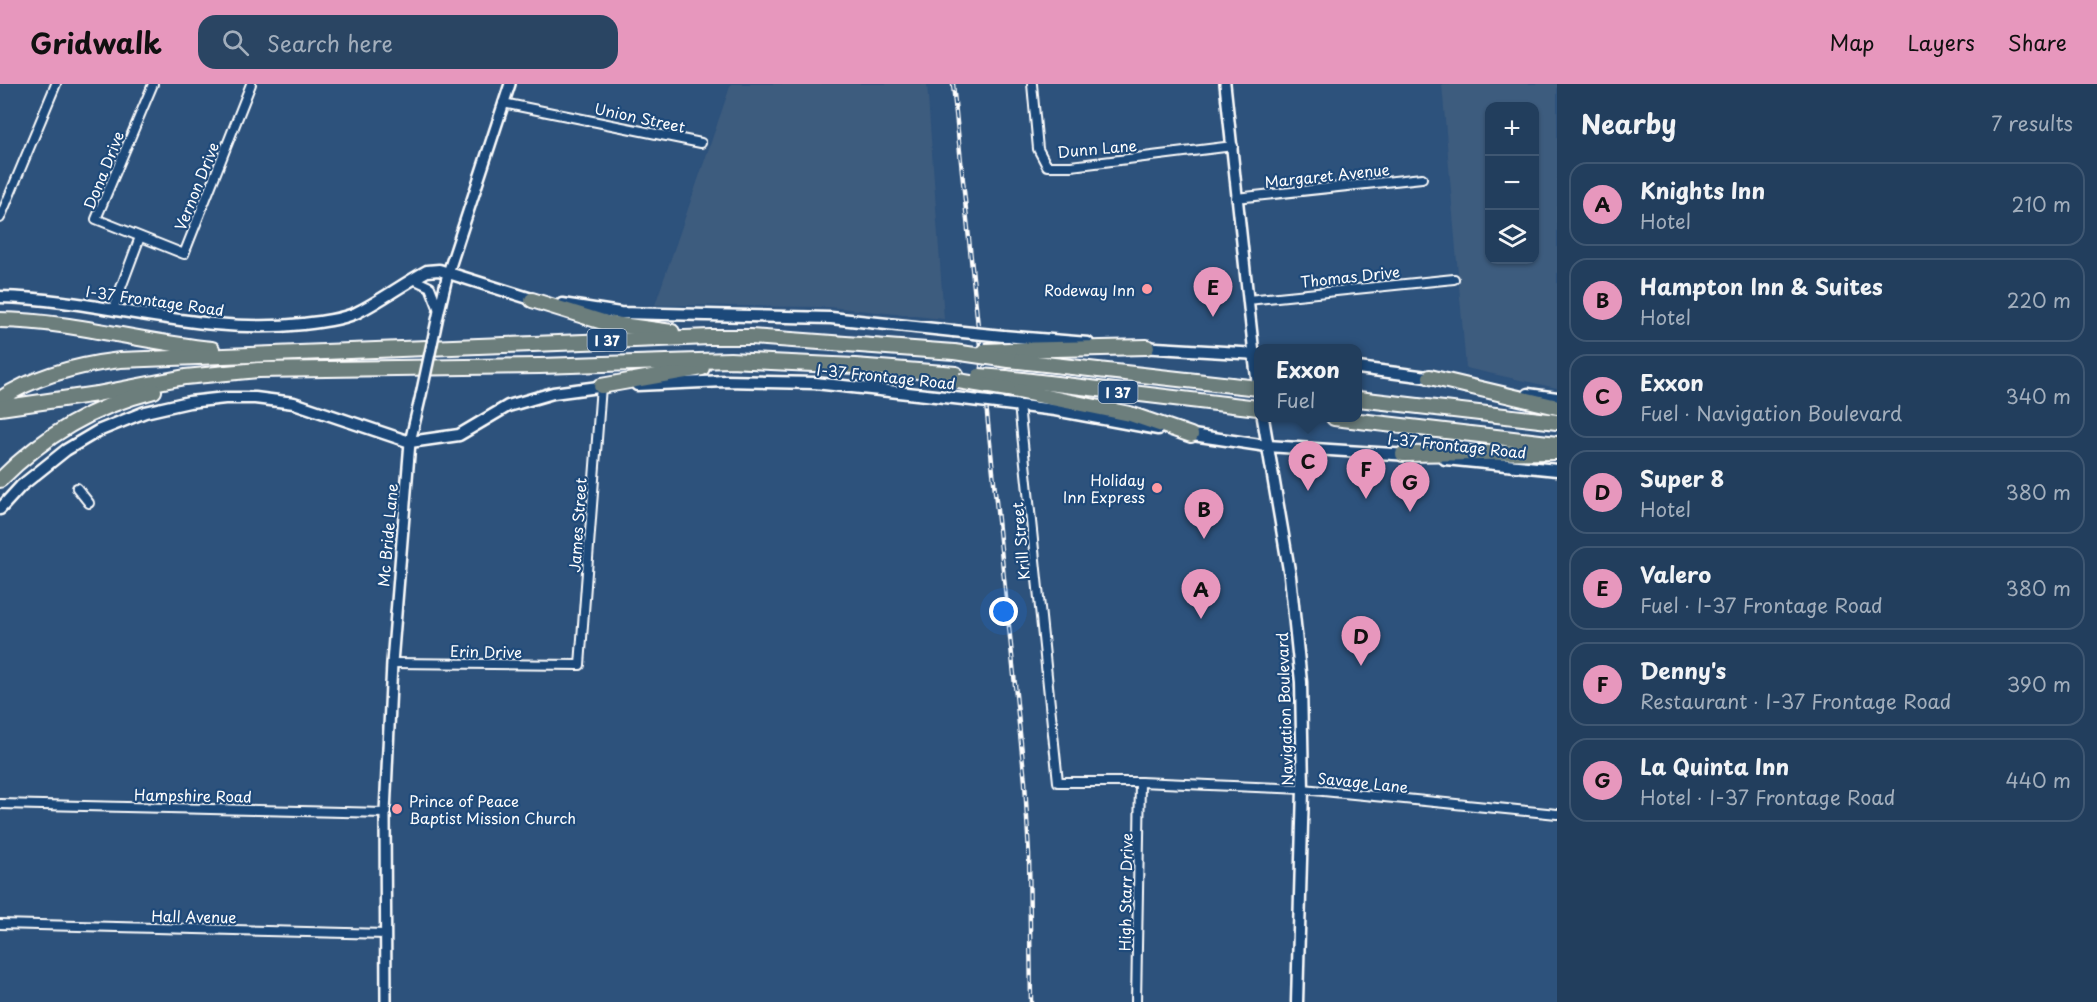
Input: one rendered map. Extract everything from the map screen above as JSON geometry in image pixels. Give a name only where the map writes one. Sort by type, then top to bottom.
[{"type":"highway","points":[[532,300],[606,323],[710,337]]},
{"type":"highway","name":"I 37","points":[[0,320],[66,325],[188,346],[259,353],[751,337],[1009,355],[1254,387]]},
{"type":"highway","points":[[1009,355],[1147,347]]},
{"type":"highway","points":[[0,399],[12,391],[53,373],[86,364],[120,360],[259,353]]},
{"type":"highway","name":"I 37","points":[[0,408],[97,394],[185,377],[258,370],[730,360],[901,369],[1007,384],[1254,408]]},
{"type":"highway","points":[[601,386],[707,367],[815,364]]},
{"type":"highway","points":[[0,480],[20,460],[51,436],[86,415],[131,397],[172,386],[241,376],[258,370]]},
{"type":"highway","points":[[1430,377],[1557,407]]},
{"type":"highway","points":[[1007,384],[1130,414],[1191,435]]},
{"type":"highway","points":[[1362,399],[1557,422]]},
{"type":"highway","points":[[1362,420],[1557,444]]},
{"type":"highway","points":[[1403,454],[1557,452]]},
{"type":"main road","name":"I-37 Frontage Road","points":[[0,297],[39,298],[217,325],[278,327],[329,321],[355,313],[413,279],[434,270],[532,300],[620,313],[828,318],[1003,336],[1254,354]]},
{"type":"main road","points":[[1362,368],[1557,398]]},
{"type":"main road","name":"I-37 Frontage Road","points":[[0,509],[21,486],[66,450],[99,431],[145,412],[189,402],[225,398],[255,398],[294,403],[410,442],[459,435],[508,406],[553,393],[601,386],[725,381],[815,383],[1055,410],[1191,435],[1267,446],[1403,454],[1557,470]]},
{"type":"main road","name":"Navigation Boulevard","points":[[1264,422],[1290,576],[1300,661],[1303,789],[1297,1002]]},
{"type":"street","points":[[0,218],[56,84]]},
{"type":"street","name":"Dona Drive","points":[[140,237],[96,219],[153,84]]},
{"type":"street","name":"Vernon Drive","points":[[140,237],[184,254],[251,84]]},
{"type":"street","name":"Mc Bride Lane","points":[[386,1002],[386,813],[392,663],[410,442],[448,273],[510,84]]},
{"type":"street","name":"Dunn Lane","points":[[1032,84],[1038,149],[1047,166],[1071,166],[1233,146]]},
{"type":"street","points":[[1226,84],[1236,198],[1255,344]]},
{"type":"street","name":"Union Street","points":[[503,103],[701,143]]},
{"type":"street","name":"Margaret Avenue","points":[[1236,198],[1422,178]]},
{"type":"street","points":[[112,309],[140,237]]},
{"type":"street","points":[[413,279],[430,287],[439,311]]},
{"type":"street","name":"Thomas Drive","points":[[1248,300],[1454,279]]},
{"type":"street","name":"James Street","points":[[580,665],[601,386]]},
{"type":"street","name":"Krill Street","points":[[1019,405],[1058,782]]},
{"type":"street","points":[[77,488],[89,503]]},
{"type":"street","name":"Erin Drive","points":[[392,663],[580,665]]},
{"type":"street","name":"Savage Lane","points":[[1058,782],[1140,782],[1303,789],[1557,814]]},
{"type":"street","name":"High Starr Drive","points":[[1136,1002],[1140,782]]},
{"type":"street","name":"Hampshire Road","points":[[0,804],[386,813]]},
{"type":"street","name":"Hall Avenue","points":[[0,924],[386,934]]},
{"type":"shaded area","points":[[731,84],[927,84],[944,319],[830,307],[655,305]]},
{"type":"shaded area","points":[[1442,84],[1557,84],[1557,388],[1466,368]]},
{"type":"railway","points":[[953,84],[1025,782],[1029,854],[1031,1002]]},
{"type":"place","name":"Rodeway Inn","points":[[1147,289]]},
{"type":"place","name":"Valero","points":[[1213,317]]},
{"type":"place","name":"Holiday Inn Express","points":[[1157,488]]},
{"type":"place","name":"Exxon","points":[[1308,491]]},
{"type":"place","name":"Denny's","points":[[1366,499]]},
{"type":"place","name":"La Quinta Inn","points":[[1410,512]]},
{"type":"place","name":"Hampton Inn & Suites","points":[[1204,539]]},
{"type":"place","name":"Knights Inn","points":[[1201,619]]},
{"type":"place","name":"Super 8","points":[[1361,666]]},
{"type":"place","name":"Prince of Peace Baptist Mission Church","points":[[397,809]]}]
